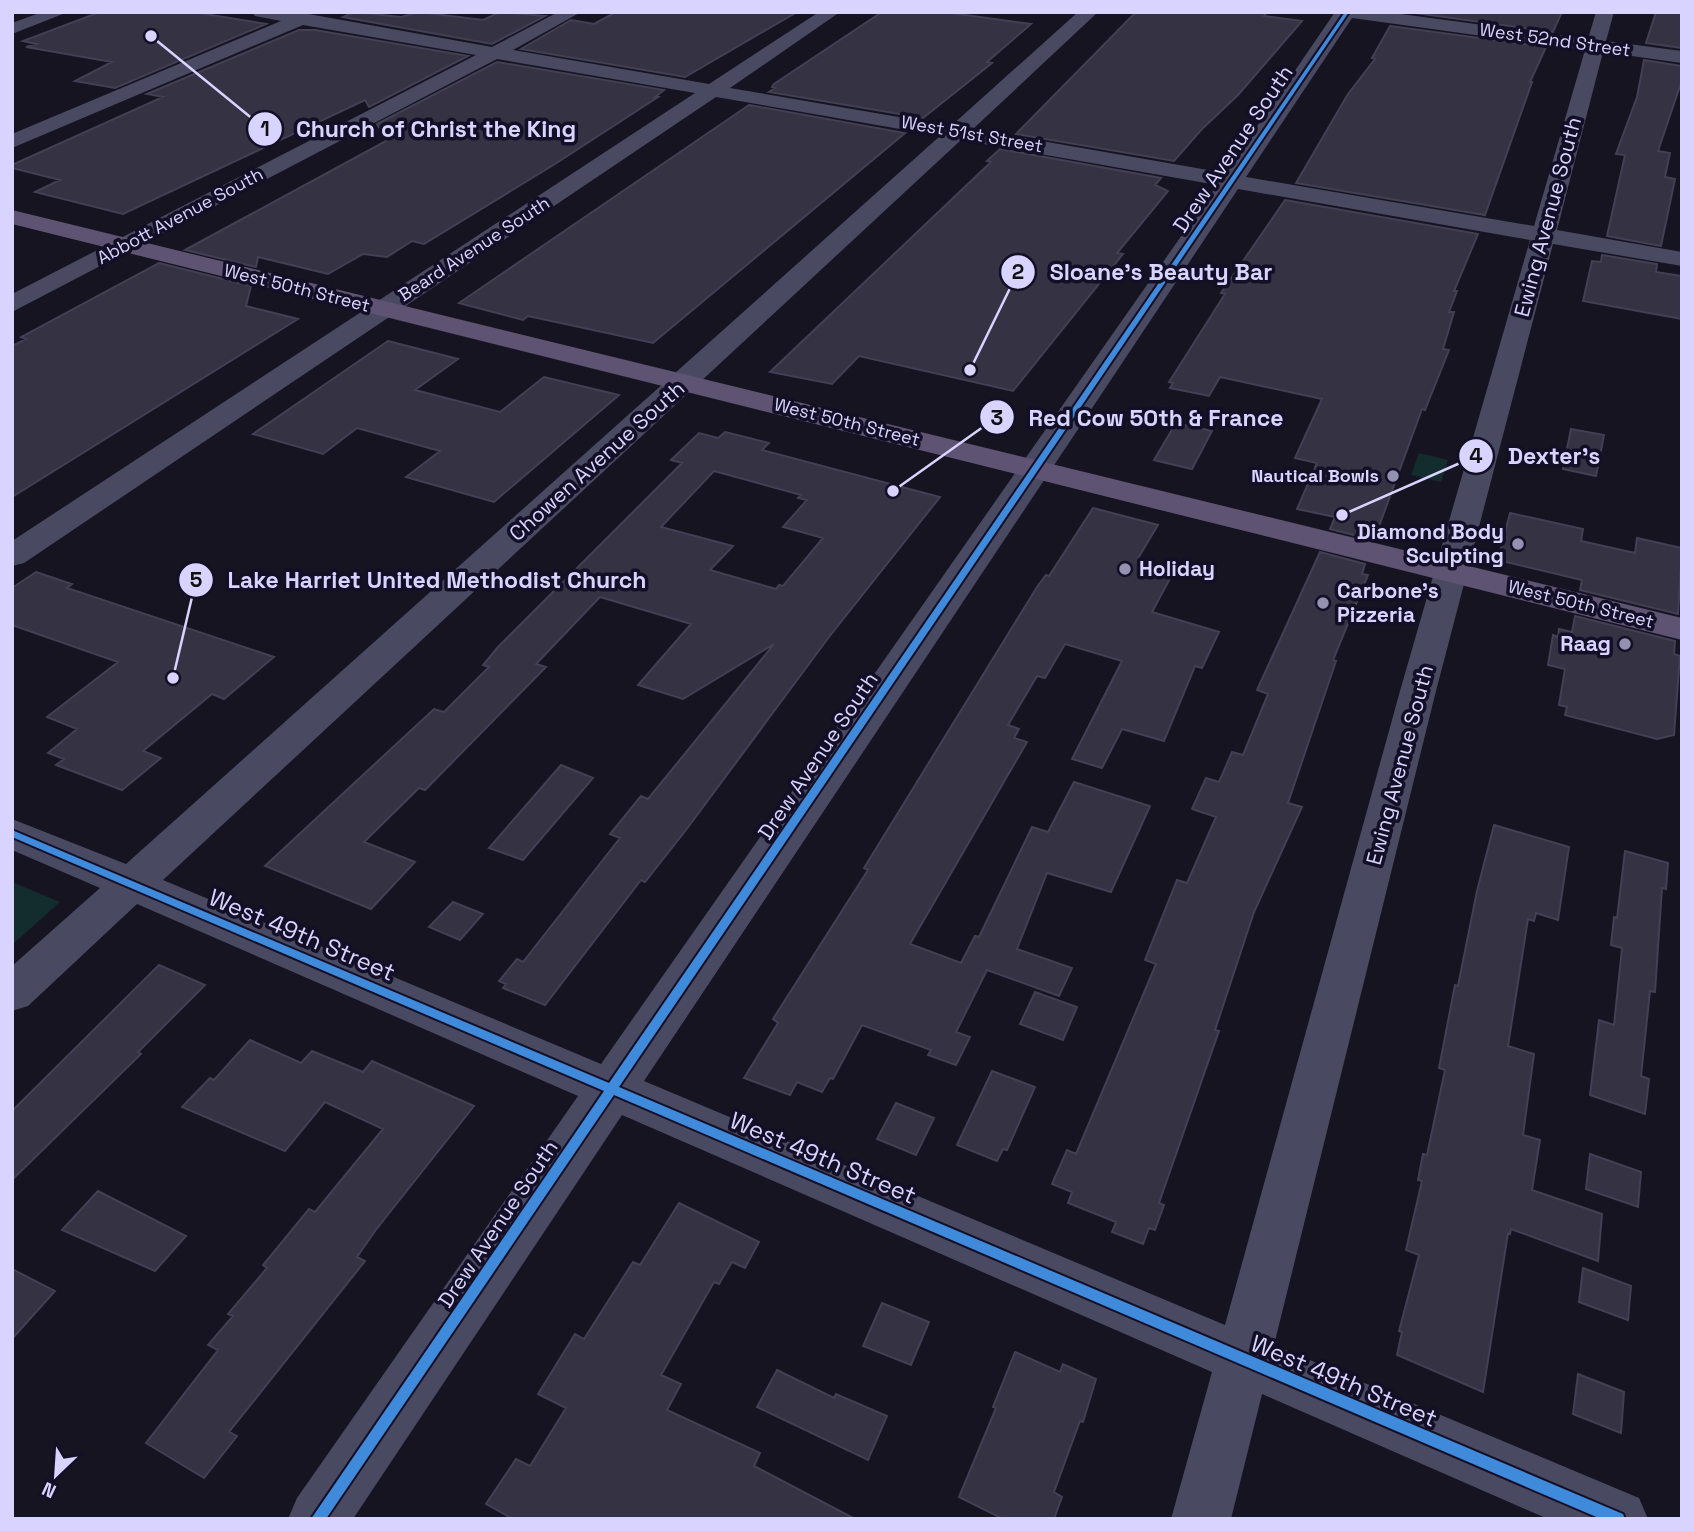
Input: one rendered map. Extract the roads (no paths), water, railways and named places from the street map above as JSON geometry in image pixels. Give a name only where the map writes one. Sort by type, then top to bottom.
[{"type":"main road","name":"West 50th Street","points":[[12,217],[1682,629]]},
{"type":"street","points":[[12,29],[58,12]]},
{"type":"street","name":"West 51st Street","points":[[261,12],[309,16],[495,52],[1682,259]]},
{"type":"street","name":"Abbott Avenue South","points":[[12,304],[572,12]]},
{"type":"street","name":"Beard Avenue South","points":[[12,556],[831,12]]},
{"type":"street","name":"Chowen Avenue South","points":[[12,993],[1089,12]]},
{"type":"street","name":"West 52nd Street","points":[[1346,12],[1600,29],[1682,57]]},
{"type":"street","name":"Drew Avenue South","points":[[318,1519],[1346,12]]},
{"type":"street","points":[[12,142],[309,16]]},
{"type":"street","name":"Ewing Avenue South","points":[[1201,1519],[1451,571],[1600,29]]},
{"type":"street","name":"West 49th Street","points":[[12,833],[1618,1519]]},
{"type":"place","name":"Church of Christ the King","points":[[151,36]]},
{"type":"place","name":"Sloane's Beauty Bar","points":[[970,370]]},
{"type":"place","name":"Nautical Bowls","points":[[1393,476]]},
{"type":"place","name":"Red Cow 50th & France","points":[[893,491]]},
{"type":"place","name":"Dexter's","points":[[1342,515]]},
{"type":"place","name":"Diamond Body Sculpting","points":[[1518,544]]},
{"type":"place","name":"Holiday","points":[[1125,569]]},
{"type":"place","name":"Carbone's Pizzeria","points":[[1323,603]]},
{"type":"place","name":"Raag","points":[[1625,644]]},
{"type":"place","name":"Lake Harriet United Methodist Church","points":[[173,678]]}]
